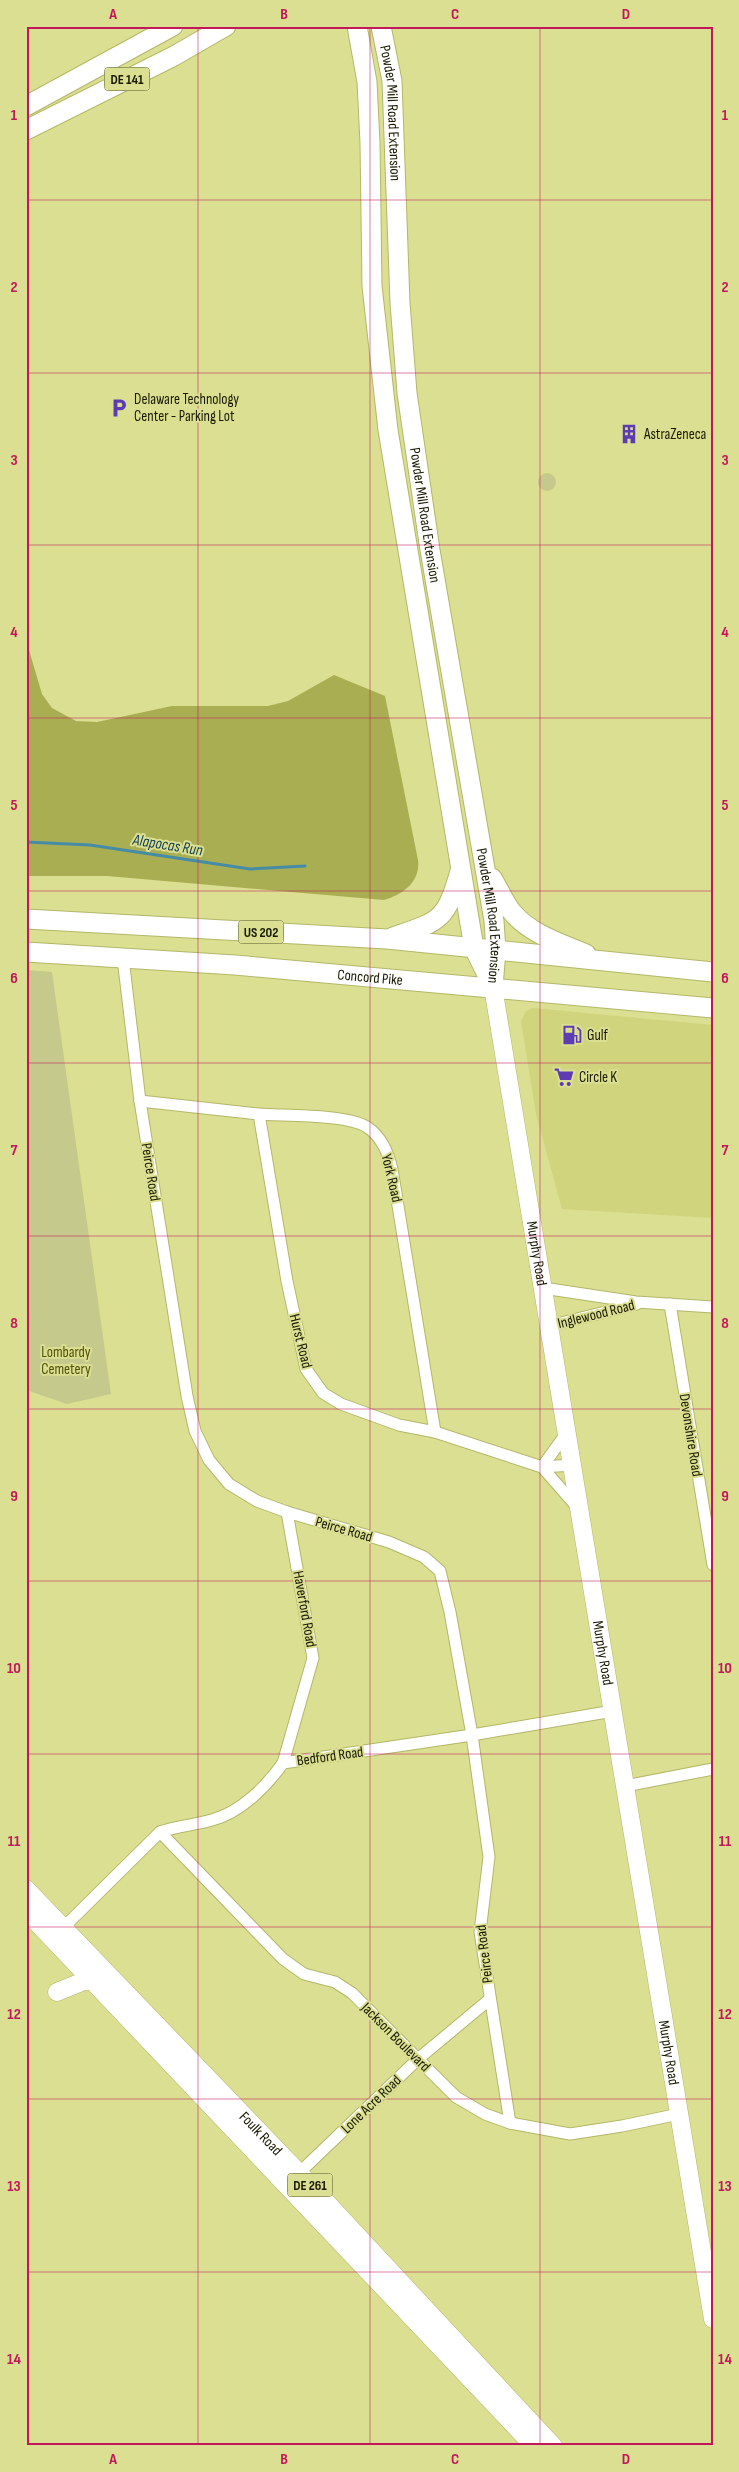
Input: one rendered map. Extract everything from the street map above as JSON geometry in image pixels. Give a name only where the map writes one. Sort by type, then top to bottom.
[{"type":"highway","name":"DE 141","points":[[26,106],[173,26]]},
{"type":"highway","name":"DE 141","points":[[26,130],[174,56],[226,26]]},
{"type":"highway","name":"Powder Mill Road Extension","points":[[357,26],[367,82],[372,286],[388,430],[474,948],[493,987]]},
{"type":"highway","name":"Powder Mill Road Extension","points":[[381,26],[392,81],[397,250],[407,392],[430,550],[494,921],[496,950],[493,987]]},
{"type":"highway","points":[[389,26],[392,81]]},
{"type":"highway","points":[[485,866],[505,902],[520,920],[535,931],[605,962]]},
{"type":"highway","points":[[386,939],[428,925],[443,915],[454,892],[461,868]]},
{"type":"highway","name":"US 202","points":[[26,919],[386,939],[713,972]]},
{"type":"highway","name":"Concord Pike","points":[[26,952],[235,965],[713,1008]]},
{"type":"main road","name":"Murphy Road","points":[[493,987],[568,1431],[713,2320]]},
{"type":"main road","name":"Foulk Road","points":[[26,1889],[93,1981],[534,2446]]},
{"type":"main road","name":"Foulk Road","points":[[26,1911],[60,1936],[299,2173],[553,2446]]},
{"type":"main road","points":[[57,1992],[84,1981],[93,1981]]},
{"type":"street","name":"Peirce Road","points":[[123,958],[140,1101],[187,1396],[195,1431],[209,1460],[229,1484],[257,1501],[287,1512],[389,1542],[424,1557],[440,1571],[450,1612],[472,1735],[489,1857],[480,1932],[510,2123]]},
{"type":"street","name":"York Road","points":[[140,1101],[259,1114],[354,1121],[369,1128],[381,1141],[388,1152],[435,1432]]},
{"type":"street","name":"Hurst Road","points":[[259,1114],[287,1281],[306,1369],[323,1393],[340,1404],[399,1424],[435,1432],[542,1467],[573,1465]]},
{"type":"street","name":"Inglewood Road","points":[[543,1288],[643,1303],[713,1307]]},
{"type":"street","name":"Inglewood Road","points":[[549,1326],[643,1303]]},
{"type":"street","name":"Devonshire Road","points":[[670,1304],[713,1564]]},
{"type":"street","points":[[568,1431],[542,1467],[581,1510]]},
{"type":"street","name":"Haverford Road","points":[[283,1763],[313,1658],[287,1512]]},
{"type":"street","name":"Bedford Road","points":[[60,1936],[160,1832],[178,1826],[214,1820],[242,1806],[274,1775],[283,1763],[472,1735],[613,1711]]},
{"type":"street","points":[[625,1786],[713,1769]]},
{"type":"street","name":"Jackson Boulevard","points":[[160,1832],[283,1960],[304,1974],[335,1982],[352,1993],[456,2097],[485,2114],[510,2123],[570,2134],[679,2114]]},
{"type":"street","name":"Lone Acre Road","points":[[299,2173],[418,2059],[490,1999]]},
{"type":"shaded area","points":[[26,640],[42,694],[52,708],[76,721],[97,722],[172,706],[268,706],[288,701],[334,675],[385,696],[418,860],[418,868],[413,881],[397,895],[384,900],[107,876],[26,876]]},
{"type":"shaded area","points":[[533,1008],[713,1025],[713,1218],[562,1209],[536,1114],[521,1021],[526,1011]]},
{"type":"green space","points":[[547,473],[553,476],[556,482],[553,488],[547,491],[541,488],[538,482],[541,476]]},
{"type":"green space","name":"Lombardy Cemetery","points":[[26,970],[52,972],[111,1394],[67,1404],[26,1390]]},
{"type":"waterway","name":"Alapocas Run","points":[[26,842],[90,845],[250,869],[305,866]]},
{"type":"place","name":"Delaware Technology Center - Parking Lot","points":[[119,408]]},
{"type":"place","name":"AstraZeneca","points":[[629,434]]},
{"type":"place","name":"Gulf","points":[[572,1035]]},
{"type":"place","name":"Circle K","points":[[564,1077]]}]
